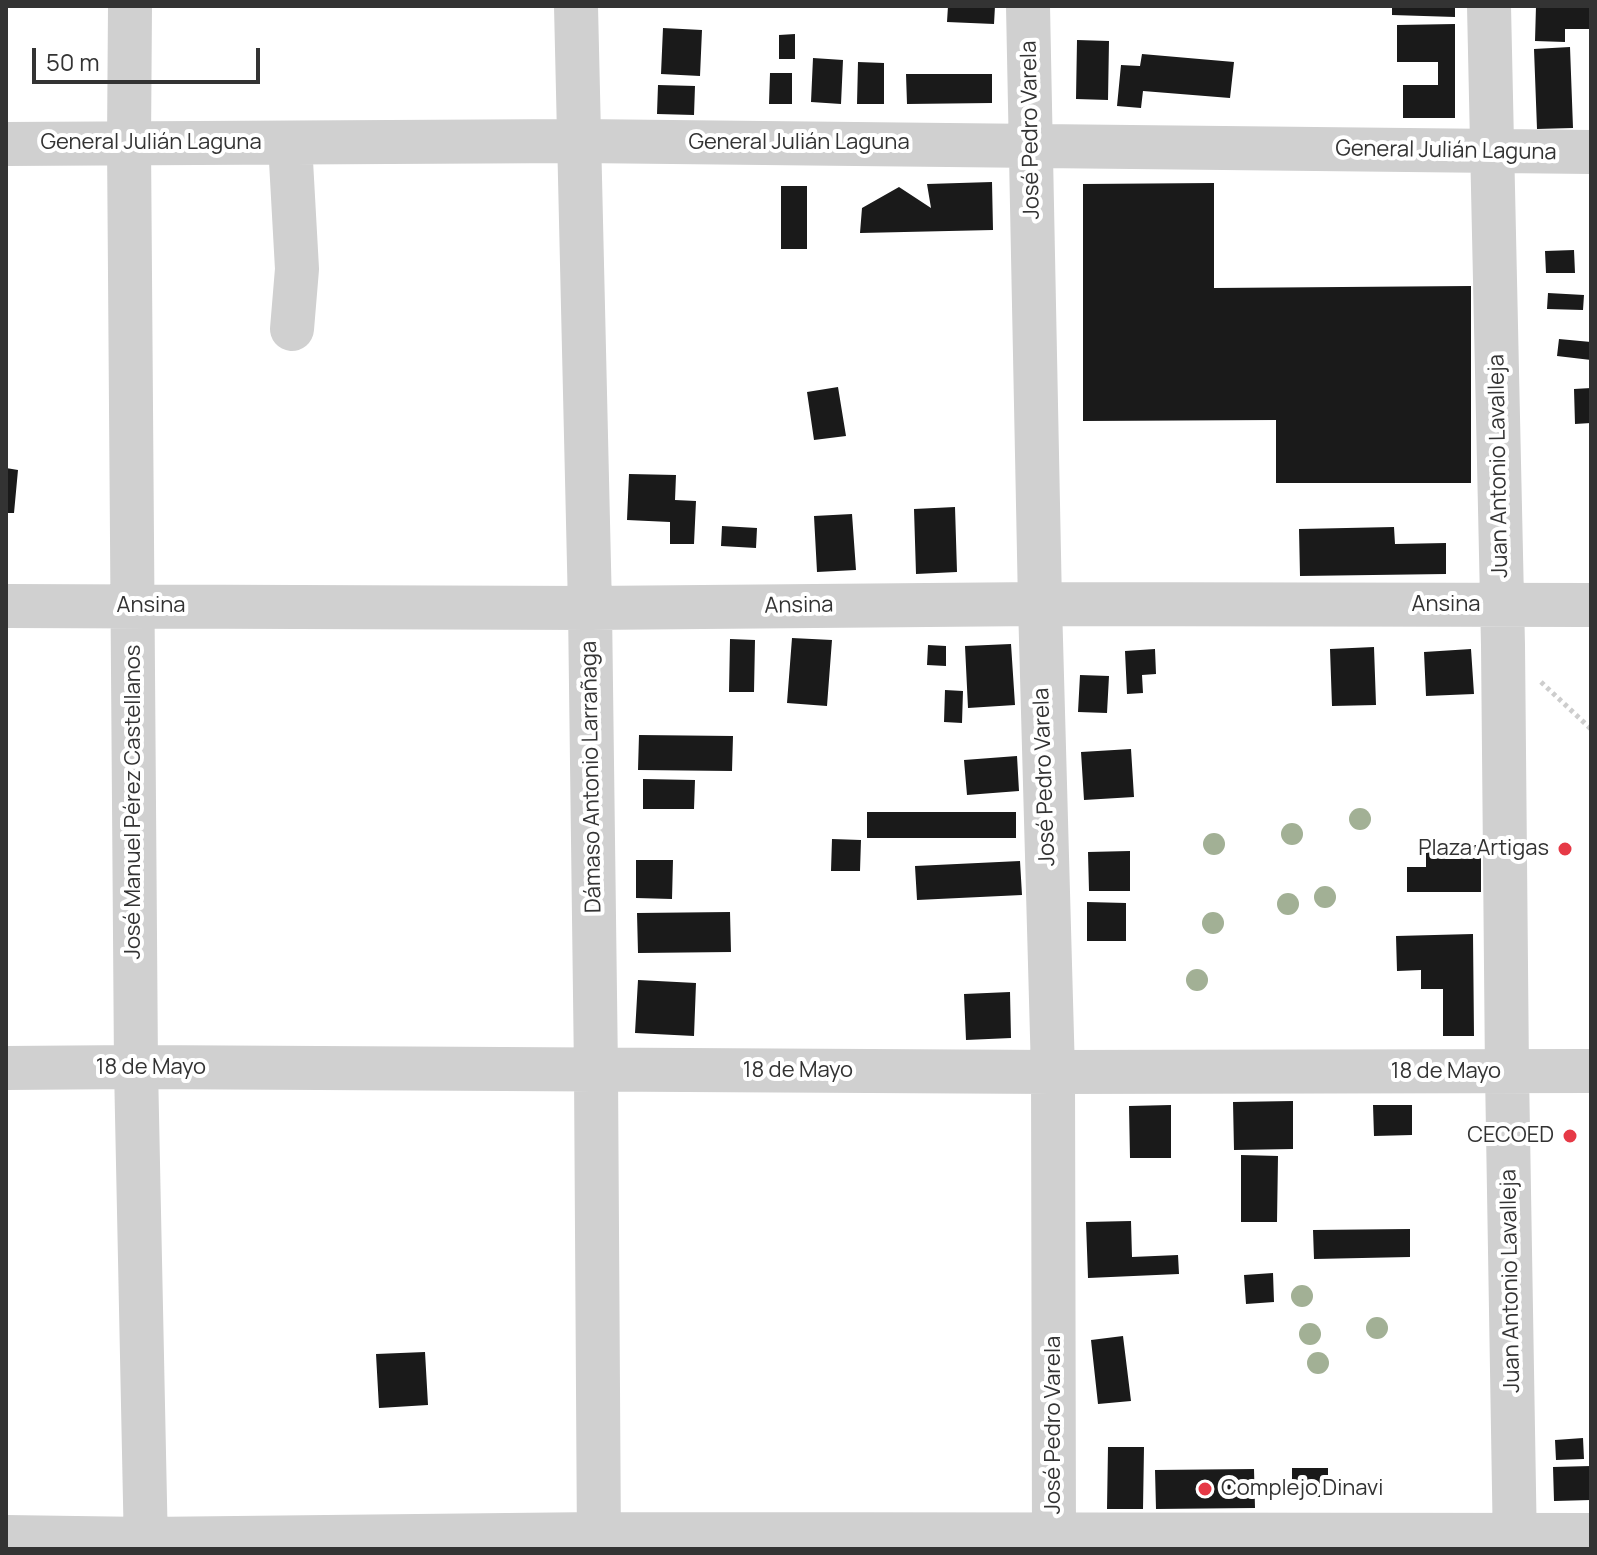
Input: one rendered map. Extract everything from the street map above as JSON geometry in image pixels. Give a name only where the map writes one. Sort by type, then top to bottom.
[{"type":"street","name":"José Manuel Pérez Castellanos","points":[[130,6],[136,1067],[146,1544]]},
{"type":"street","name":"Dámaso Antonio Larrañaga","points":[[576,6],[590,608],[599,1542]]},
{"type":"street","name":"José Pedro Varela","points":[[1028,6],[1053,1072],[1054,1542]]},
{"type":"street","name":"Juan Antonio Lavalleja","points":[[1489,6],[1502,626],[1515,1542]]},
{"type":"street","name":"General Julián Laguna","points":[[6,144],[580,141],[1591,152]]},
{"type":"street","points":[[290,143],[297,269],[292,329]]},
{"type":"street","name":"Ansina","points":[[6,606],[590,608],[1040,604],[1502,626],[1591,605]]},
{"type":"street","name":"18 de Mayo","points":[[6,1068],[1591,1071]]},
{"type":"street","points":[[6,1537],[146,1544],[1515,1542],[1591,1535]]},
{"type":"path","points":[[1502,626],[1591,729]]},
{"type":"building","points":[[948,6],[995,6],[994,24],[947,22]]},
{"type":"building","points":[[1392,6],[1455,6],[1455,17],[1392,15]]},
{"type":"building","points":[[1536,6],[1591,6],[1591,29],[1565,29],[1565,42],[1535,41]]},
{"type":"building","points":[[1455,24],[1455,118],[1403,118],[1403,85],[1438,85],[1438,62],[1397,62],[1397,25]]},
{"type":"building","points":[[663,28],[702,30],[700,76],[661,74]]},
{"type":"building","points":[[795,34],[795,59],[779,59],[779,35]]},
{"type":"building","points":[[1077,40],[1109,41],[1108,100],[1076,99]]},
{"type":"building","points":[[1570,47],[1573,128],[1537,129],[1534,49]]},
{"type":"building","points":[[1142,54],[1234,62],[1230,98],[1143,91],[1141,108],[1117,106],[1121,65],[1140,66]]},
{"type":"building","points":[[813,58],[843,60],[841,104],[811,102]]},
{"type":"building","points":[[858,62],[884,63],[884,104],[857,104]]},
{"type":"building","points":[[770,73],[792,73],[792,104],[769,104]]},
{"type":"building","points":[[906,74],[992,74],[992,103],[907,104]]},
{"type":"building","points":[[658,85],[695,86],[694,115],[657,114]]},
{"type":"building","points":[[992,182],[993,230],[860,233],[862,208],[899,187],[931,208],[927,184]]},
{"type":"building","points":[[1214,183],[1214,288],[1471,286],[1471,483],[1276,483],[1276,420],[1083,421],[1083,184]]},
{"type":"building","points":[[781,186],[807,186],[807,249],[781,249]]},
{"type":"building","points":[[1574,250],[1575,273],[1546,273],[1545,251]]},
{"type":"building","points":[[1548,293],[1584,295],[1583,310],[1547,309]]},
{"type":"building","points":[[1559,339],[1591,342],[1591,360],[1557,356]]},
{"type":"building","points":[[838,387],[846,436],[814,440],[807,392]]},
{"type":"building","points":[[1591,388],[1591,423],[1575,424],[1574,389]]},
{"type":"building","points":[[6,468],[18,470],[14,513],[6,513]]},
{"type":"building","points":[[629,474],[676,475],[675,500],[696,501],[694,544],[670,544],[670,522],[627,520]]},
{"type":"building","points":[[955,507],[957,572],[916,574],[914,509]]},
{"type":"building","points":[[852,514],[856,570],[817,572],[814,516]]},
{"type":"building","points":[[722,526],[757,528],[756,548],[721,546]]},
{"type":"building","points":[[1394,527],[1395,544],[1446,543],[1446,574],[1300,576],[1299,529]]},
{"type":"building","points":[[792,638],[832,640],[827,706],[787,703]]},
{"type":"building","points":[[730,639],[755,640],[754,692],[729,692]]},
{"type":"building","points":[[1011,644],[1015,705],[968,708],[965,646]]},
{"type":"building","points":[[928,645],[946,646],[946,666],[927,665]]},
{"type":"building","points":[[1374,647],[1376,705],[1332,706],[1330,649]]},
{"type":"building","points":[[1155,649],[1156,674],[1142,675],[1143,693],[1127,694],[1125,651]]},
{"type":"building","points":[[1471,649],[1474,694],[1426,696],[1424,652]]},
{"type":"building","points":[[1080,675],[1109,676],[1107,713],[1078,712]]},
{"type":"building","points":[[945,690],[963,691],[962,723],[944,722]]},
{"type":"building","points":[[639,735],[733,736],[732,771],[638,770]]},
{"type":"building","points":[[1131,749],[1134,797],[1084,800],[1081,752]]},
{"type":"building","points":[[1017,756],[1019,791],[967,795],[964,760]]},
{"type":"building","points":[[643,779],[695,780],[694,809],[643,809]]},
{"type":"building","points":[[867,812],[1016,812],[1016,838],[867,838]]},
{"type":"building","points":[[832,839],[861,840],[860,871],[831,871]]},
{"type":"building","points":[[1426,845],[1481,845],[1481,892],[1407,892],[1407,867],[1426,867]]},
{"type":"building","points":[[1130,851],[1130,891],[1089,891],[1088,852]]},
{"type":"building","points":[[636,860],[673,860],[672,899],[636,898]]},
{"type":"building","points":[[1020,861],[1022,895],[917,900],[915,866]]},
{"type":"building","points":[[1087,902],[1126,903],[1126,941],[1087,941]]},
{"type":"building","points":[[730,912],[731,952],[638,953],[637,913]]},
{"type":"building","points":[[1473,934],[1474,1036],[1443,1036],[1443,989],[1421,989],[1421,970],[1397,971],[1396,936]]},
{"type":"building","points":[[638,980],[696,983],[694,1036],[635,1033]]},
{"type":"building","points":[[1010,992],[1011,1038],[966,1040],[964,994]]},
{"type":"building","points":[[1293,1101],[1293,1149],[1234,1150],[1233,1102]]},
{"type":"building","points":[[1171,1105],[1171,1158],[1130,1158],[1129,1106]]},
{"type":"building","points":[[1373,1105],[1412,1105],[1412,1135],[1374,1136]]},
{"type":"building","points":[[1241,1155],[1278,1156],[1277,1222],[1241,1222]]},
{"type":"building","points":[[1131,1221],[1132,1257],[1178,1255],[1179,1274],[1088,1278],[1086,1222]]},
{"type":"building","points":[[1410,1229],[1410,1257],[1314,1259],[1313,1230]]},
{"type":"building","points":[[1273,1273],[1274,1302],[1246,1304],[1244,1275]]},
{"type":"building","points":[[1123,1336],[1131,1401],[1098,1404],[1091,1340]]},
{"type":"building","points":[[425,1352],[428,1405],[379,1408],[376,1354]]},
{"type":"building","points":[[1583,1438],[1584,1459],[1556,1460],[1555,1440]]},
{"type":"building","points":[[1108,1447],[1144,1447],[1143,1509],[1107,1509]]},
{"type":"building","points":[[1591,1466],[1591,1500],[1554,1501],[1553,1467]]},
{"type":"building","points":[[1292,1468],[1328,1468],[1328,1497],[1292,1497]]},
{"type":"building","name":"Complejo Dinavi","points":[[1254,1469],[1255,1508],[1156,1509],[1155,1470]]},
{"type":"place","name":"Plaza Artigas","points":[[1565,849]]},
{"type":"place","name":"CECOED","points":[[1570,1136]]},
{"type":"place","name":"Complejo Dinavi","points":[[1205,1489]]}]
